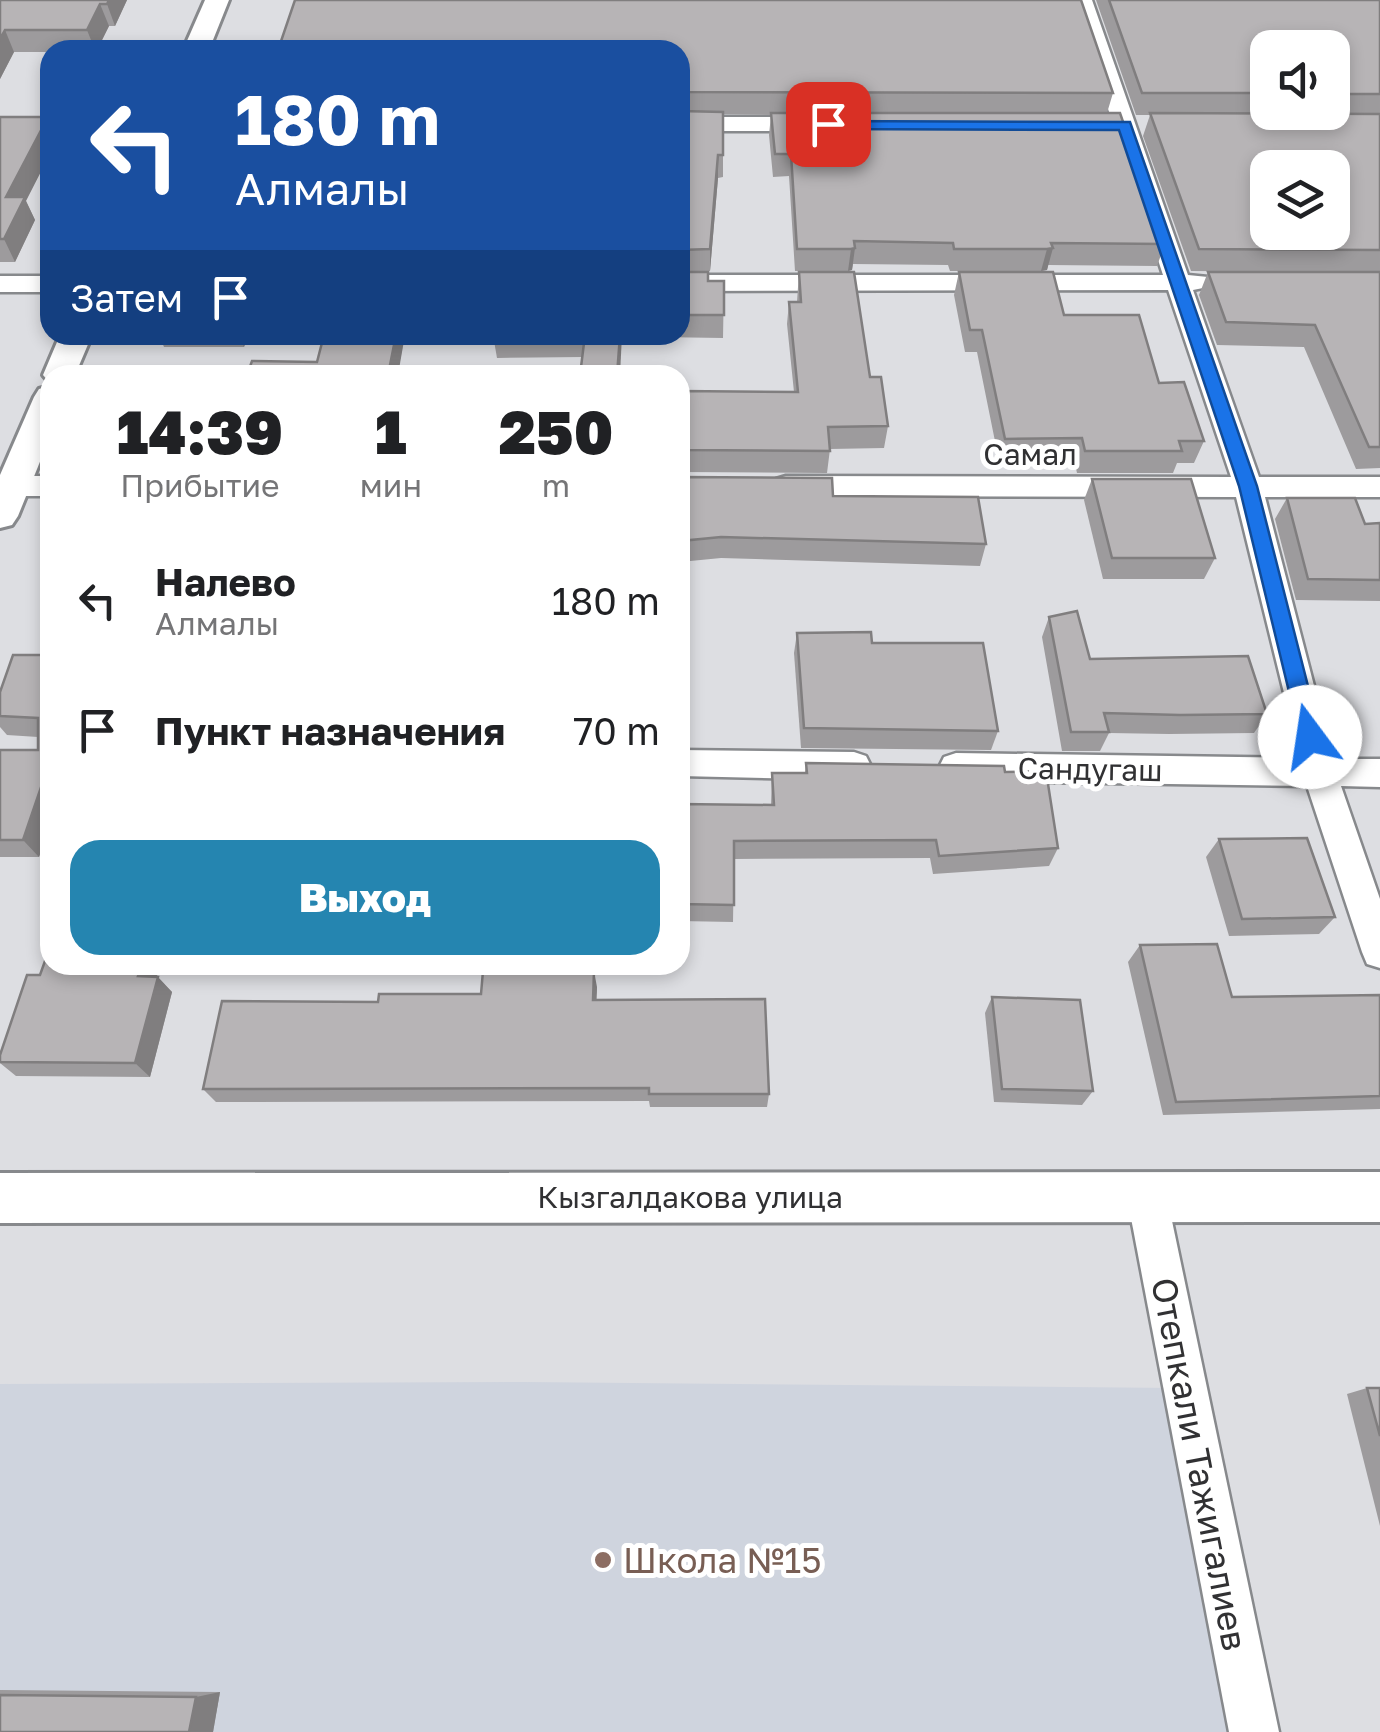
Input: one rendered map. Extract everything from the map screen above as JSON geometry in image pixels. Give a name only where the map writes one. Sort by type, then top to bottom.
[{"type":"street","points":[[200,40],[217,0]]},
{"type":"street","points":[[1082,0],[1248,486],[1320,773],[1380,952]]},
{"type":"street","points":[[690,124],[835,124]]},
{"type":"street","points":[[690,283],[1216,282]]},
{"type":"street","points":[[0,284],[40,284]]},
{"type":"street","points":[[4,496],[40,419]]},
{"type":"street","name":"Самал","points":[[758,486],[1380,487]]},
{"type":"street","points":[[4,496],[40,488]]},
{"type":"street","points":[[690,763],[880,766]]},
{"type":"street","name":"Сандугаш","points":[[920,767],[1380,772]]},
{"type":"street","name":"Отепкали Тажигалиев","points":[[1147,1197],[1254,1732]]},
{"type":"street","name":"Кызгалдакова улица","points":[[0,1198],[1380,1197]]},
{"type":"shaded area","name":"Школа №15","points":[[525,1382],[1174,1388],[1240,1732],[0,1732],[0,1384]]},
{"type":"building","points":[[0,0],[109,0],[100,4],[87,30],[5,30],[0,39]]},
{"type":"building","points":[[295,0],[1081,0],[1113,93],[690,92],[690,40],[281,40]]},
{"type":"building","points":[[1109,0],[1380,0],[1380,94],[1350,94],[1350,30],[1250,30],[1250,93],[1142,93]]},
{"type":"building","points":[[690,111],[723,112],[723,155],[718,155],[710,249],[690,250]]},
{"type":"building","points":[[771,113],[1120,113],[1165,244],[1051,243],[1053,248],[1047,249],[954,249],[953,243],[854,241],[855,248],[851,249],[797,249],[791,154],[775,154]]},
{"type":"building","points":[[1150,113],[1250,113],[1250,130],[1350,130],[1350,114],[1380,114],[1380,250],[1350,250],[1350,150],[1250,150],[1250,249],[1199,249]]},
{"type":"building","points":[[0,117],[40,117],[40,132],[6,197],[25,197],[4,239],[0,239]]},
{"type":"building","points":[[690,272],[708,272],[708,281],[724,281],[724,315],[690,315]]},
{"type":"building","points":[[799,272],[854,272],[870,377],[881,377],[888,426],[828,427],[830,451],[690,450],[690,391],[798,392],[789,302],[801,302]]},
{"type":"building","points":[[959,272],[1053,272],[1064,315],[1139,315],[1159,383],[1184,382],[1204,441],[1179,441],[1182,451],[1085,451],[1082,438],[1005,439],[982,330],[970,330]]},
{"type":"building","points":[[1208,272],[1380,272],[1380,447],[1369,447],[1315,325],[1226,322]]},
{"type":"building","points":[[321,345],[394,345],[390,365],[251,365],[252,361],[317,362]]},
{"type":"building","points":[[584,345],[619,345],[618,365],[581,365]]},
{"type":"building","points":[[690,477],[832,478],[833,496],[978,497],[986,544],[721,537],[690,540]]},
{"type":"building","points":[[1092,479],[1191,479],[1215,558],[1112,558]]},
{"type":"building","points":[[1287,498],[1355,498],[1365,524],[1380,523],[1380,580],[1308,579]]},
{"type":"building","points":[[1077,611],[1090,659],[1248,656],[1267,714],[1104,713],[1109,732],[1071,732],[1049,617]]},
{"type":"building","points":[[871,632],[872,643],[983,643],[998,731],[804,728],[797,633]]},
{"type":"building","points":[[13,655],[40,655],[40,790],[23,840],[0,840],[0,750],[38,750],[38,718],[0,716],[0,692]]},
{"type":"building","points":[[806,763],[1004,766],[1005,772],[1046,771],[1058,848],[939,856],[936,840],[734,841],[734,905],[690,904],[690,804],[774,805],[772,773],[807,773]]},
{"type":"building","points":[[1307,838],[1335,917],[1242,919],[1219,839]]},
{"type":"building","points":[[1217,944],[1232,997],[1380,995],[1380,1096],[1176,1102],[1140,945]]},
{"type":"building","points":[[27,975],[158,977],[135,1063],[0,1062]]},
{"type":"building","points":[[483,975],[594,975],[593,1000],[765,999],[769,1094],[649,1094],[649,1088],[203,1089],[222,1001],[378,1002],[379,994],[481,994]]},
{"type":"building","points":[[992,997],[1080,1000],[1093,1091],[1002,1089]]},
{"type":"building","points":[[1367,1388],[1380,1388],[1380,1436]]},
{"type":"building","points":[[0,1695],[196,1697],[189,1732],[0,1732]]},
{"type":"place","name":"Школа №15","points":[[603,1560]]},
{"type":"route","points":[[828,124],[1125,125],[1248,486],[1310,737]]}]
